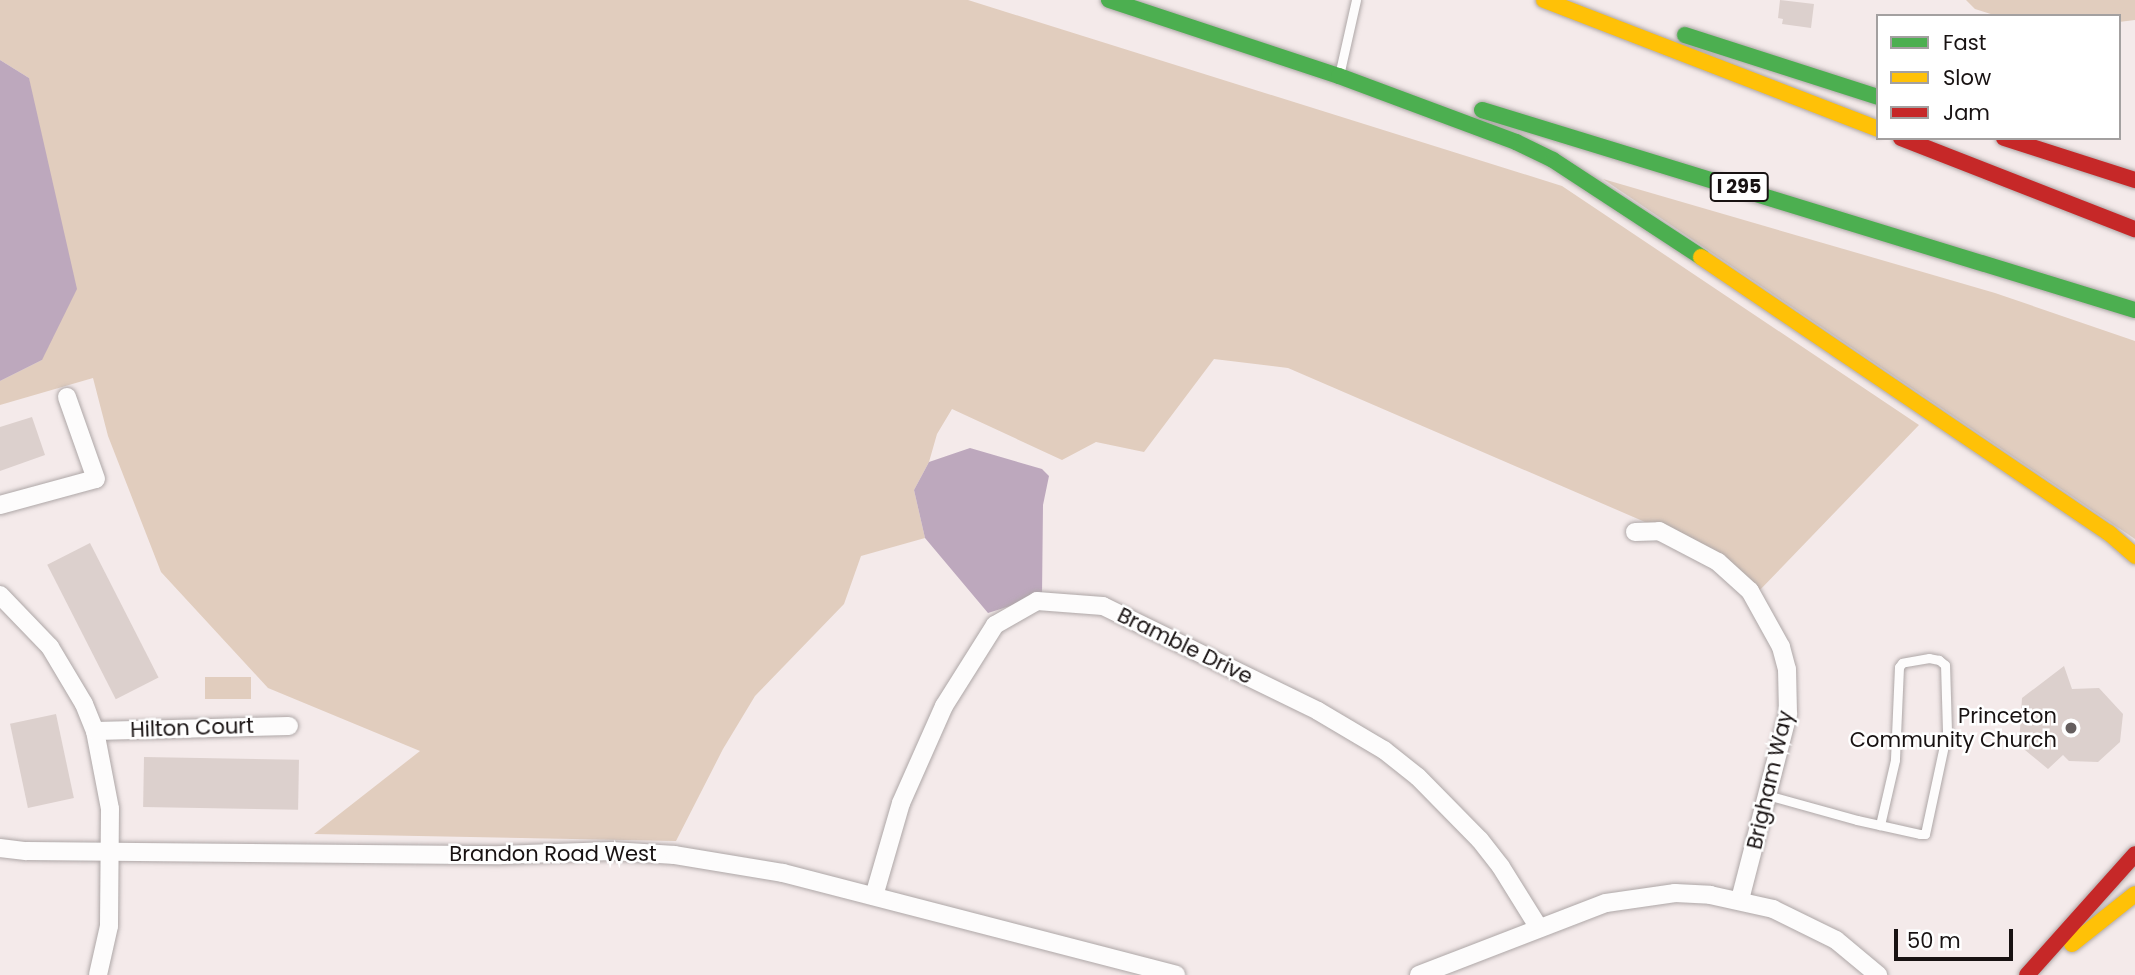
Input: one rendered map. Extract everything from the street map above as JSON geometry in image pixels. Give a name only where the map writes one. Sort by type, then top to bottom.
[{"type":"highway","name":"I 295","points":[[1109,0],[1339,76],[1399,85],[2135,310]]},
{"type":"highway","points":[[1544,0],[1876,128]]},
{"type":"highway","points":[[1584,0],[1645,21]]},
{"type":"highway","points":[[1669,29],[1876,96]]},
{"type":"highway","points":[[1339,76],[1516,142],[1553,160],[1850,355],[2109,533],[2134,555]]},
{"type":"highway","points":[[1906,140],[2135,229]]},
{"type":"highway","points":[[2010,140],[2135,180]]},
{"type":"highway","points":[[2027,975],[2135,855]]},
{"type":"highway","points":[[2033,975],[2135,894]]},
{"type":"street","points":[[0,505],[96,479],[67,397]]},
{"type":"street","name":"Brigham Way","points":[[1635,532],[1659,531],[1718,562],[1744,583],[1772,629],[1787,669],[1787,714],[1740,900]]},
{"type":"street","points":[[0,595],[27,620],[50,647],[84,704],[95,731],[106,777],[110,852],[109,926],[98,975]]},
{"type":"street","name":"Bramble Drive","points":[[874,896],[901,803],[944,706],[995,625],[1037,601],[1103,606],[1318,711],[1374,744],[1418,777],[1473,831],[1502,867],[1539,928]]},
{"type":"street","name":"Hilton Court","points":[[95,731],[289,726]]},
{"type":"street","name":"Brandon Road West","points":[[0,848],[110,852],[501,855],[612,851],[722,861],[783,873],[1176,975]]},
{"type":"street","points":[[1419,975],[1606,903],[1675,893],[1740,900],[1805,923],[1836,940],[1878,975]]},
{"type":"lane","points":[[1339,76],[1356,0]]},
{"type":"lane","points":[[1767,795],[1880,825],[1920,834],[1927,830],[1947,731],[1945,665],[1939,660],[1902,663],[1899,667],[1895,760],[1880,825]]},
{"type":"shaded area","points":[[0,0],[968,0],[1562,186],[1919,425],[1757,593],[1703,547],[1288,368],[1214,359],[1144,452],[1096,442],[1062,460],[952,409],[937,434],[929,462],[914,490],[925,538],[861,556],[844,604],[755,696],[723,749],[676,841],[314,834],[420,751],[268,688],[161,572],[108,436],[93,378],[0,405],[0,381],[42,360],[29,78],[0,60]]},
{"type":"shaded area","points":[[1966,0],[2135,0],[2135,20],[2121,22],[2121,14],[1991,14],[1975,9]]},
{"type":"shaded area","points":[[0,60],[29,78],[77,289],[42,360],[0,381]]},
{"type":"shaded area","points":[[1603,179],[1995,293],[2135,341],[2135,539]]},
{"type":"shaded area","points":[[970,448],[1042,469],[1049,476],[1043,505],[1042,596],[988,613],[925,538],[914,490],[929,462]]},
{"type":"shaded area","points":[[205,677],[251,677],[251,699],[205,699]]},
{"type":"building","points":[[1780,0],[1814,4],[1811,28],[1782,24],[1783,19],[1778,18]]},
{"type":"building","points":[[32,417],[45,455],[0,471],[0,427]]},
{"type":"building","points":[[90,543],[159,678],[116,699],[47,565]]},
{"type":"building","name":"Princeton Community Church","points":[[2064,666],[2072,689],[2099,688],[2123,714],[2120,742],[2098,762],[2069,761],[2063,755],[2048,769],[2019,745],[2022,698]]},
{"type":"building","points":[[56,714],[74,798],[28,808],[10,724]]},
{"type":"building","points":[[144,757],[299,760],[298,810],[143,807]]},
{"type":"traffic: fast","points":[[1109,0],[1339,76],[1516,142],[1553,160],[1701,257]]},
{"type":"traffic: fast","points":[[1685,35],[1876,96]]},
{"type":"traffic: fast","points":[[1482,110],[2135,310]]},
{"type":"traffic: slow","points":[[1544,0],[1876,128]]},
{"type":"traffic: slow","points":[[1701,257],[2109,533],[2135,556]]},
{"type":"traffic: slow","points":[[2072,944],[2135,894]]},
{"type":"traffic: jam","points":[[1906,140],[2135,229]]},
{"type":"traffic: jam","points":[[2010,140],[2135,180]]},
{"type":"traffic: jam","points":[[2027,975],[2135,854]]},
{"type":"place","name":"Princeton Community Church","points":[[2071,728]]}]
